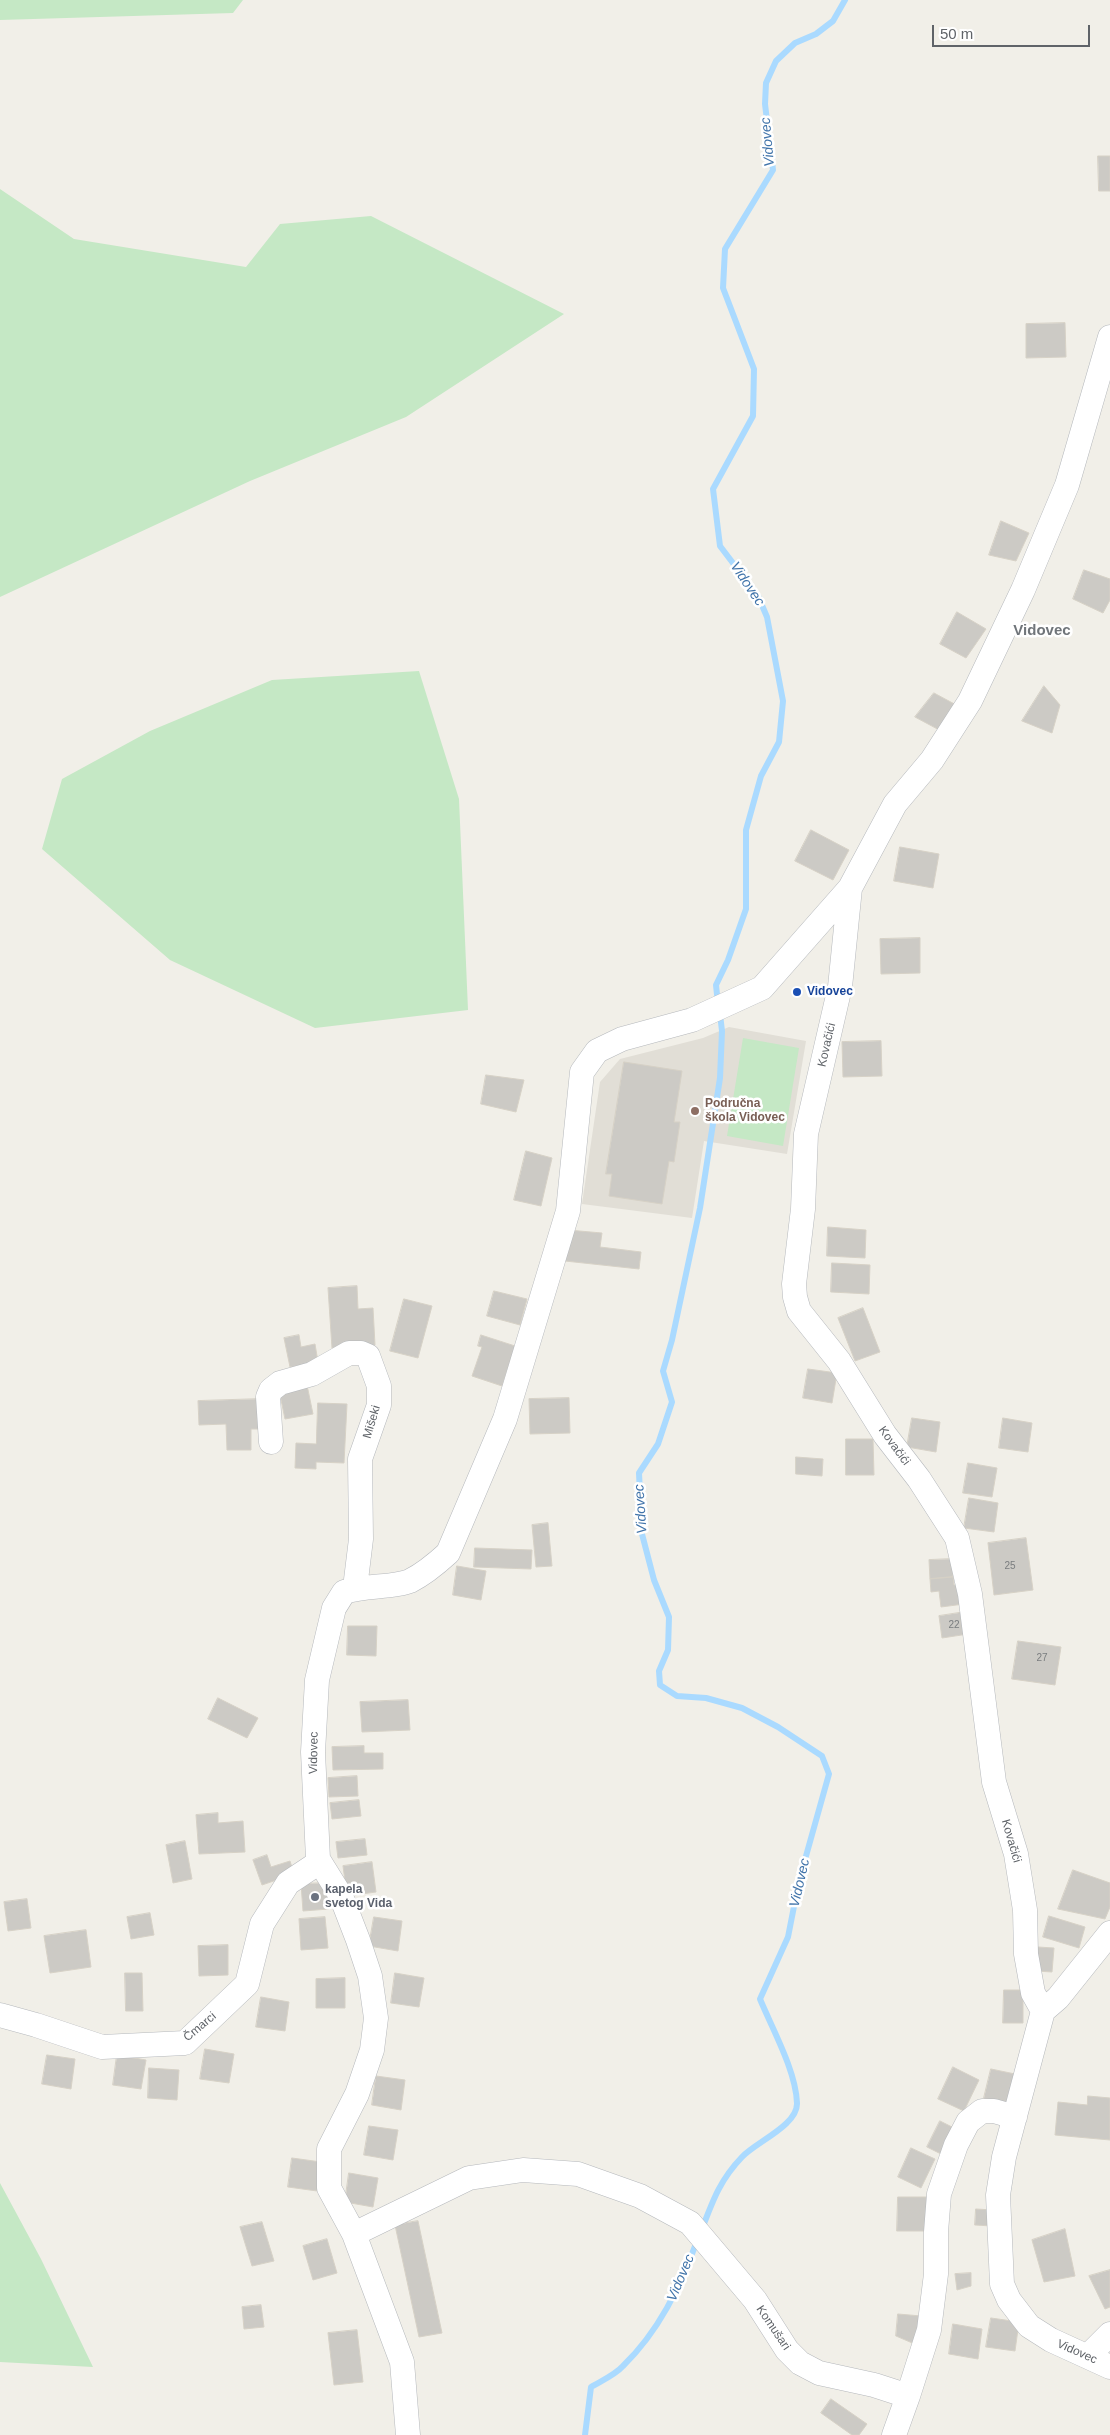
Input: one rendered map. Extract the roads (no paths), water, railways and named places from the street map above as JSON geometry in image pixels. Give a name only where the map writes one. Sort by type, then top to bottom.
[{"type":"street","points":[[355,1588],[408,1582],[432,1568],[448,1553],[505,1420],[568,1211],[582,1072],[597,1051],[622,1039],[720,1009],[762,988],[850,888],[895,804],[932,760],[970,701],[1023,590],[1067,485],[1110,337]]},
{"type":"street","name":"Kovačići","points":[[850,888],[840,987],[806,1134],[803,1209],[794,1284],[795,1297],[799,1311],[839,1361],[885,1435],[918,1479],[957,1538],[970,1594],[994,1782],[1016,1854],[1024,1910],[1026,1954],[1033,1993],[1043,2011]]},
{"type":"street","name":"Mišeki","points":[[271,1442],[268,1397],[271,1390],[280,1382],[312,1374],[350,1353],[361,1352],[368,1356],[379,1386],[379,1405],[360,1459],[361,1539],[355,1588]]},
{"type":"street","name":"Vidovec","points":[[318,1863],[313,1752],[317,1680],[334,1608],[344,1592],[355,1588]]},
{"type":"street","points":[[318,1863],[330,1875],[341,1896],[358,1940],[370,1976],[376,2018],[372,2050],[357,2094],[330,2149],[329,2188],[354,2234],[402,2362],[408,2435]]},
{"type":"street","name":"Čmarci","points":[[0,2015],[36,2024],[102,2047],[185,2043],[247,1984],[262,1924],[288,1883],[318,1863]]},
{"type":"street","points":[[1043,2011],[1058,1998],[1110,1934]]},
{"type":"street","name":"Vidovec","points":[[1043,2011],[1004,2157],[998,2194],[1002,2284],[1009,2300],[1029,2326],[1051,2340],[1110,2367]]},
{"type":"street","points":[[894,2435],[929,2330],[936,2274],[938,2194],[956,2145],[968,2122],[982,2111],[994,2111],[1016,2117]]},
{"type":"street","name":"Komušari","points":[[354,2234],[469,2178],[523,2170],[578,2174],[640,2196],[700,2234],[755,2300],[787,2350],[800,2363],[819,2373],[874,2385],[908,2396]]},
{"type":"street","points":[[1088,2356],[1110,2334]]},
{"type":"waterway","name":"Vidovec","points":[[718,1004],[716,985],[728,960],[746,909],[746,830],[761,776],[779,742],[783,701],[767,617],[758,596],[720,546],[713,489],[753,416],[754,369],[723,288],[725,249],[773,170],[765,104],[766,83],[776,61],[795,43],[816,34],[833,21],[845,0]]},
{"type":"waterway","name":"Vidovec","points":[[702,2229],[718,2191],[734,2166],[748,2151],[784,2126],[791,2119],[795,2111],[797,2103],[796,2091],[788,2064],[760,1999],[788,1937],[799,1881],[829,1774],[822,1756],[778,1727],[742,1708],[706,1698],[677,1696],[660,1685],[659,1671],[668,1650],[669,1617],[654,1580],[642,1534],[639,1473],[658,1444],[672,1402],[663,1371],[672,1340],[700,1208],[720,1078],[722,1031],[720,1014]]},
{"type":"waterway","name":"Vidovec","points":[[585,2435],[591,2387],[620,2369],[636,2352],[658,2323],[676,2292],[697,2241]]},
{"type":"place","name":"Vidovec","points":[[797,992]]},
{"type":"place","name":"Područna škola Vidovec","points":[[695,1111]]},
{"type":"place","name":"kapela svetog Vida","points":[[315,1897]]},
{"type":"district","name":"Vidovec","points":[[1042,631]]}]
